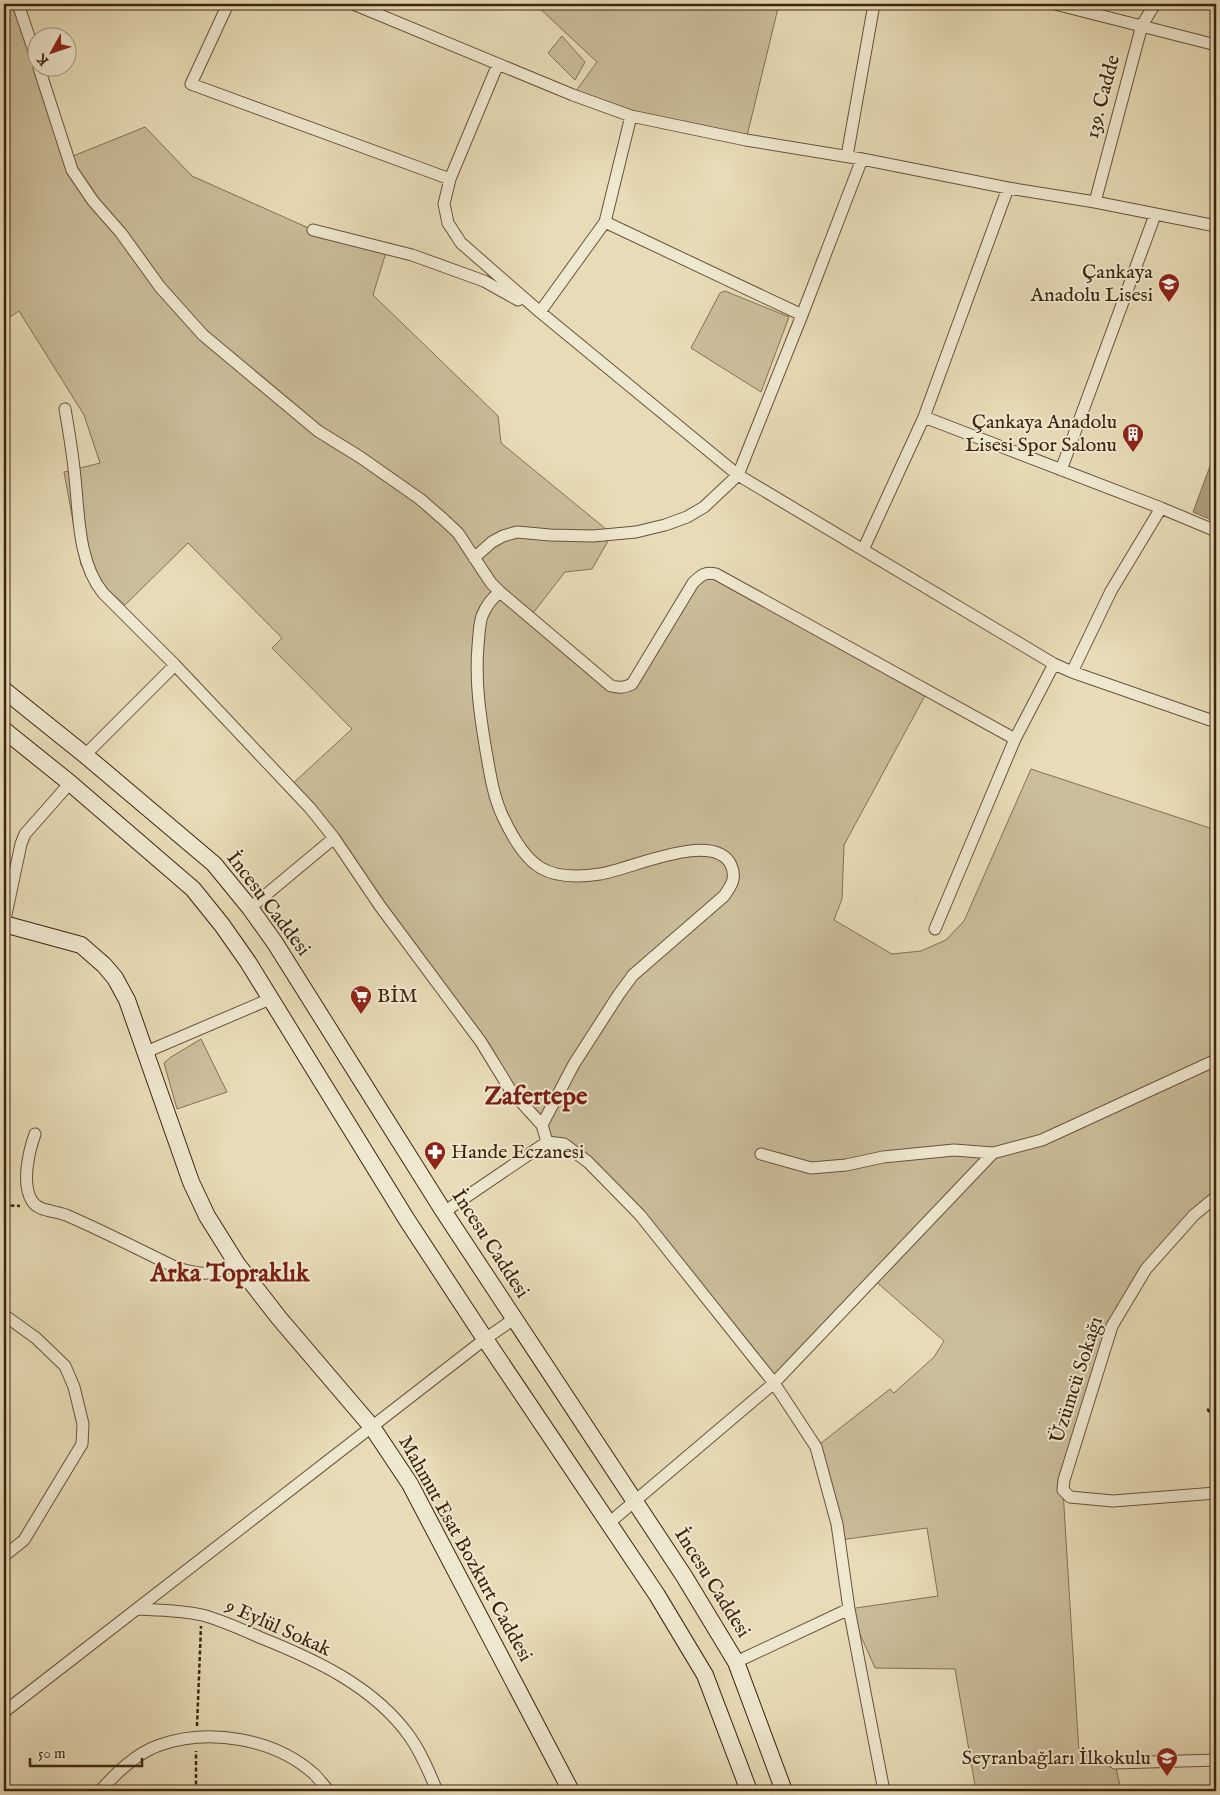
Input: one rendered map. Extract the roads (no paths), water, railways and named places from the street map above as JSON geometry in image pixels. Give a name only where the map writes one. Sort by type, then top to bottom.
[{"type":"main road","name":"İncesu Caddesi","points":[[4,690],[85,755],[214,864],[250,908],[275,944],[444,1212],[684,1576],[736,1662],[784,1791]]},
{"type":"main road","points":[[4,730],[70,783],[193,889],[248,962],[408,1220],[485,1339],[657,1595],[705,1675],[749,1791]]},
{"type":"main road","name":"Mahmut Esat Bozkurt Caddesi","points":[[4,924],[81,945],[115,978],[127,1000],[191,1182],[207,1216],[237,1264],[279,1318],[372,1427],[410,1484],[571,1791]]},
{"type":"street","points":[[18,4],[28,34]]},
{"type":"street","points":[[228,4],[191,84],[450,179]]},
{"type":"street","points":[[353,4],[573,95],[631,116],[753,142],[847,156],[1216,226]]},
{"type":"street","points":[[847,156],[874,4]]},
{"type":"street","points":[[1055,4],[1142,25],[1216,46]]},
{"type":"street","name":"139. Cadde","points":[[1095,202],[1142,25],[1155,4]]},
{"type":"street","points":[[498,64],[450,179],[444,204],[448,223],[461,244],[540,312],[738,475],[1054,664],[1216,722]]},
{"type":"street","points":[[42,78],[72,170],[93,201],[121,234],[160,287],[204,335],[318,431],[360,457],[420,499],[458,533],[491,583],[500,592],[610,686],[626,687],[632,684],[693,583],[703,574],[709,572],[716,574],[1015,739]]},
{"type":"street","points":[[540,312],[605,222],[631,116]]},
{"type":"street","points":[[474,558],[492,542],[516,532],[593,536],[636,532],[665,525],[687,517],[704,507],[738,475],[862,159]]},
{"type":"street","points":[[864,550],[924,417],[1008,188]]},
{"type":"street","points":[[1062,470],[1155,215]]},
{"type":"street","points":[[605,222],[802,315]]},
{"type":"street","points":[[313,230],[412,255],[484,281],[540,312]]},
{"type":"street","points":[[65,409],[71,441],[85,556],[92,576],[103,593],[175,665],[310,808],[334,838],[380,906],[481,1042],[512,1091],[542,1125],[547,1142]]},
{"type":"street","points":[[924,417],[1161,508],[1216,532]]},
{"type":"street","points":[[1072,672],[1111,591],[1161,508]]},
{"type":"street","points":[[500,592],[488,604],[481,618],[476,664],[477,694],[492,784],[502,816],[524,852],[540,867],[554,874],[573,876],[601,874],[660,856],[706,850],[718,852],[726,856],[732,866],[734,876],[732,885],[724,896],[633,975],[574,1064],[542,1125]]},
{"type":"street","points":[[935,929],[1015,739],[1054,664]]},
{"type":"street","points":[[85,755],[175,665]]},
{"type":"street","points":[[4,924],[20,844],[25,834],[70,783]]},
{"type":"street","points":[[250,908],[334,838]]},
{"type":"street","points":[[146,1052],[270,999]]},
{"type":"street","points":[[761,1154],[811,1168],[846,1165],[883,1157],[954,1150],[993,1153],[1042,1140],[1216,1060]]},
{"type":"street","points":[[35,1134],[28,1154],[26,1178],[30,1199],[36,1206],[66,1216],[177,1268],[207,1275],[237,1264]]},
{"type":"street","points":[[444,1212],[547,1142],[564,1144],[588,1162],[640,1215],[774,1383],[816,1447],[837,1524],[849,1609],[884,1791]]},
{"type":"street","points":[[608,1523],[774,1383],[993,1153]]},
{"type":"street","name":"Üzümcü Sokağı","points":[[1216,1197],[1194,1215],[1146,1269],[1112,1326],[1064,1480],[1063,1490],[1070,1497],[1113,1501],[1216,1493]]},
{"type":"street","points":[[4,1314],[36,1338],[65,1366],[74,1387],[83,1424],[82,1444],[24,1540],[4,1556]]},
{"type":"street","points":[[6,1707],[137,1610],[485,1339],[514,1319]]},
{"type":"street","points":[[736,1662],[849,1609]]},
{"type":"street","name":"9 Eylül Sokak","points":[[137,1610],[165,1610],[202,1615],[310,1658],[368,1694],[389,1713],[409,1736],[426,1764],[437,1791]]},
{"type":"street","points":[[100,1791],[130,1762],[159,1745],[196,1738],[213,1737],[234,1738],[280,1752],[314,1774],[329,1791]]},
{"type":"street","points":[[1115,1762],[1216,1760]]},
{"type":"place","name":"Çankaya Anadolu Lisesi","points":[[1169,303]]},
{"type":"place","name":"Çankaya Anadolu Lisesi Spor Salonu","points":[[1133,453]]},
{"type":"place","name":"BİM","points":[[361,1015]]},
{"type":"place","name":"Hande Eczanesi","points":[[435,1171]]},
{"type":"place","name":"Seyranbağları İlkokulu","points":[[1167,1777]]},
{"type":"district","name":"Zafertepe","points":[[536,1097]]},
{"type":"district","name":"Arka Topraklık","points":[[230,1274]]}]
